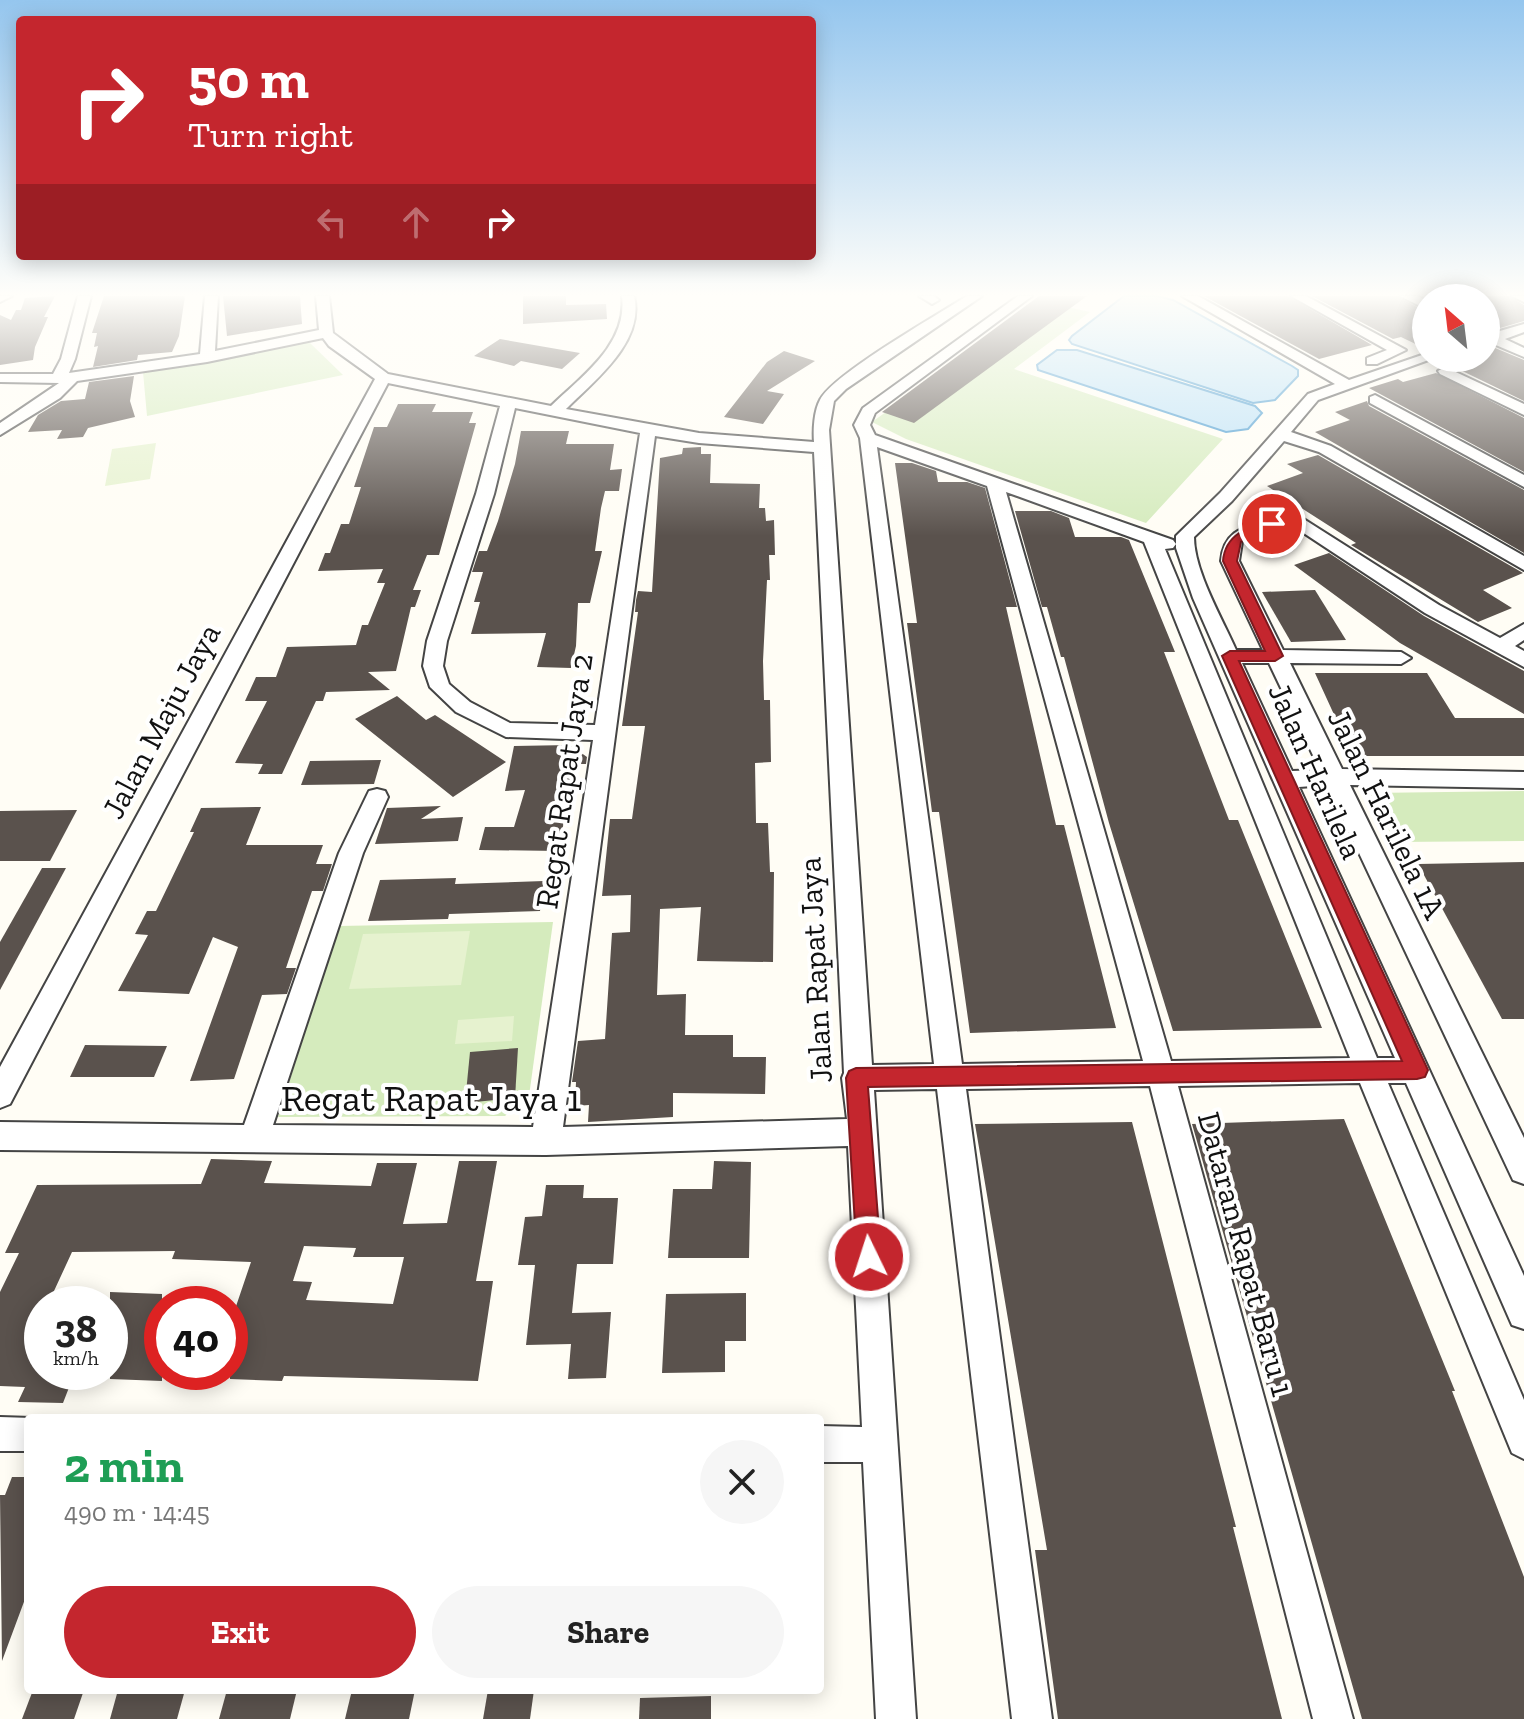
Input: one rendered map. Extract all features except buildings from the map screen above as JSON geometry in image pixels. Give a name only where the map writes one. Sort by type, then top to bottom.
[{"type":"street","points":[[0,378],[72,376]]},
{"type":"street","points":[[381,376],[648,430],[822,448]]},
{"type":"street","points":[[556,410],[589,376]]},
{"type":"street","name":"Jalan Rapat Jaya","points":[[854,376],[827,400],[822,414],[822,448],[856,1078],[896,1719]]},
{"type":"street","points":[[916,376],[868,411],[862,425],[868,438],[1032,1719]]},
{"type":"street","points":[[868,438],[1153,541],[1185,548],[1185,536],[1226,497],[1313,397],[1339,376]]},
{"type":"street","points":[[1459,376],[1524,410]]},
{"type":"street","points":[[0,430],[55,395],[66,377]]},
{"type":"street","name":"Jalan Maju Jaya","points":[[0,1095],[383,378]]},
{"type":"street","points":[[1375,400],[1524,482]]},
{"type":"street","points":[[509,402],[485,494],[437,641],[433,666],[440,687],[463,707],[506,730],[603,733]]},
{"type":"street","name":"Regat Rapat Jaya 2","points":[[546,1141],[648,430]]},
{"type":"street","points":[[1280,434],[1325,449],[1524,564]]},
{"type":"street","name":"Dataran Rapat Baru 1","points":[[995,485],[1161,1075],[1333,1719]]},
{"type":"street","name":"Jalan Harilela 1A","points":[[1501,647],[1432,609],[1285,512],[1235,539],[1231,547],[1230,561],[1524,1170]]},
{"type":"street","points":[[1153,541],[1369,1072],[1524,1441]]},
{"type":"street","name":"Jalan Harilela","points":[[1185,548],[1230,656],[1524,1313]]},
{"type":"street","points":[[1524,630],[1501,647],[1524,660]]},
{"type":"street","points":[[1230,656],[1401,658]]},
{"type":"street","points":[[1285,780],[1333,777],[1524,780]]},
{"type":"street","points":[[254,1137],[351,853],[377,797]]},
{"type":"street","points":[[856,1078],[1417,1070]]},
{"type":"street","name":"Regat Rapat Jaya 1","points":[[0,1136],[546,1141],[860,1132]]},
{"type":"street","points":[[0,1434],[24,1434]]},
{"type":"street","points":[[824,1444],[881,1445]]},
{"type":"green space","points":[[143,376],[337,376],[147,416]]},
{"type":"green space","points":[[936,376],[1036,376],[1223,439],[1146,523],[906,439],[872,422]]},
{"type":"green space","points":[[156,443],[150,479],[105,486],[112,449]]},
{"type":"green space","points":[[1524,791],[1524,841],[1395,842],[1370,793]]},
{"type":"green space","points":[[553,922],[529,1096],[505,1116],[278,1117],[339,926]]},
{"type":"green space","points":[[470,931],[461,985],[349,989],[363,934]]},
{"type":"green space","points":[[514,1016],[512,1041],[455,1044],[458,1020]]},
{"type":"water","points":[[1057,376],[1160,376],[1255,406],[1262,413],[1248,429],[1226,432]]},
{"type":"water","points":[[1171,376],[1298,376],[1275,400],[1253,403]]},
{"type":"route","points":[[869,1257],[856,1078],[1417,1070],[1230,656],[1275,656],[1230,561],[1235,539],[1272,524]]}]
